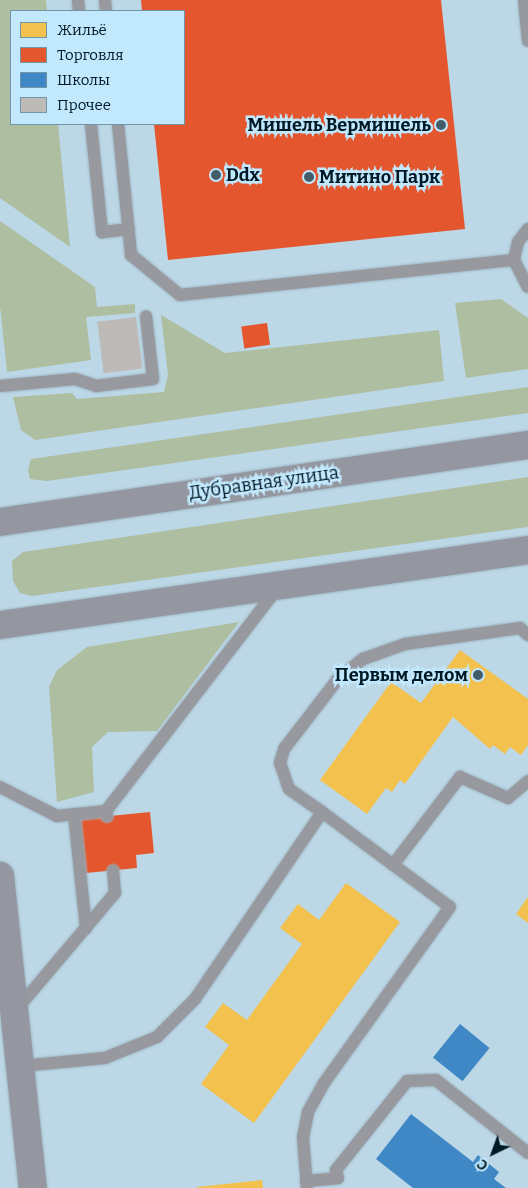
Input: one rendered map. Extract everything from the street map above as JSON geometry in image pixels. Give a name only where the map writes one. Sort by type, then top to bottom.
[{"type":"main road","name":"Дубравная улица","points":[[0,522],[528,445]]},
{"type":"main road","points":[[0,624],[528,550]]},
{"type":"main road","points":[[0,876],[34,1188]]},
{"type":"lane","points":[[524,0],[528,35]]},
{"type":"lane","points":[[91,125],[102,232],[128,229]]},
{"type":"lane","points":[[118,125],[131,255],[180,295],[514,260]]},
{"type":"lane","points":[[528,229],[518,242],[514,260],[528,287]]},
{"type":"lane","points":[[0,386],[75,379],[96,386],[153,379],[146,316]]},
{"type":"lane","points":[[0,787],[57,816],[107,813],[282,583]]},
{"type":"lane","points":[[528,635],[520,628],[405,644],[363,659],[338,679],[284,749],[280,763],[290,789],[450,907],[324,1083],[308,1112],[303,1137],[307,1185],[339,1183],[336,1170],[407,1081],[436,1080],[528,1153]]},
{"type":"lane","points":[[393,865],[460,777],[508,798],[528,781]]},
{"type":"lane","points":[[21,1066],[105,1058],[158,1037],[195,999],[322,812]]},
{"type":"lane","points":[[74,814],[86,928]]},
{"type":"lane","points":[[15,1011],[115,893],[113,871]]},
{"type":"green space","points":[[0,0],[46,0],[47,10],[10,10],[10,125],[58,125],[70,247],[0,198]]},
{"type":"green space","points":[[0,221],[95,287],[97,307],[135,304],[135,313],[86,317],[91,360],[7,372],[0,306]]},
{"type":"green space","points":[[501,299],[528,318],[528,369],[466,378],[455,303]]},
{"type":"green space","points":[[161,315],[225,353],[439,330],[444,381],[35,440],[21,430],[13,397],[72,393],[77,399],[164,392],[168,375]]},
{"type":"green space","points":[[528,387],[528,413],[47,481],[30,479],[28,470],[31,459]]},
{"type":"green space","points":[[528,477],[528,527],[32,596],[20,593],[13,581],[12,561],[23,552]]},
{"type":"green space","points":[[239,622],[157,731],[108,732],[92,747],[94,792],[57,802],[49,687],[57,670],[87,647]]},
{"type":"building: Жильё","points":[[460,650],[528,699],[528,745],[521,755],[510,747],[505,754],[493,745],[490,749],[453,717],[405,784],[400,780],[392,792],[386,788],[367,814],[320,780],[391,682],[421,703]]},
{"type":"building: Жильё","points":[[346,883],[400,922],[254,1123],[201,1084],[229,1045],[205,1027],[223,1003],[247,1020],[302,944],[280,928],[298,904],[319,920]]},
{"type":"building: Жильё","points":[[528,897],[528,923],[516,914]]},
{"type":"building: Жильё","points":[[262,1180],[263,1188],[197,1188],[197,1187]]},
{"type":"building: Торговля","name":"Митино Парк","points":[[141,0],[441,0],[465,229],[168,260],[154,125],[185,125],[185,10],[142,10]]},
{"type":"building: Торговля","points":[[267,323],[270,345],[244,348],[241,327]]},
{"type":"building: Торговля","points":[[150,812],[154,853],[136,855],[137,868],[86,873],[80,819]]},
{"type":"building: Школы","points":[[460,1024],[490,1048],[462,1081],[433,1057]]},
{"type":"building: Школы","points":[[411,1114],[473,1162],[478,1155],[499,1172],[494,1179],[506,1188],[413,1188],[376,1159]]},
{"type":"building: Прочее","points":[[136,317],[142,369],[104,373],[97,322]]},
{"type":"place","name":"Мишель Вермишель","points":[[441,125]]},
{"type":"place","name":"Ddx","points":[[216,175]]},
{"type":"place","name":"Митино Парк","points":[[309,177]]},
{"type":"place","name":"Первым делом","points":[[478,675]]}]
